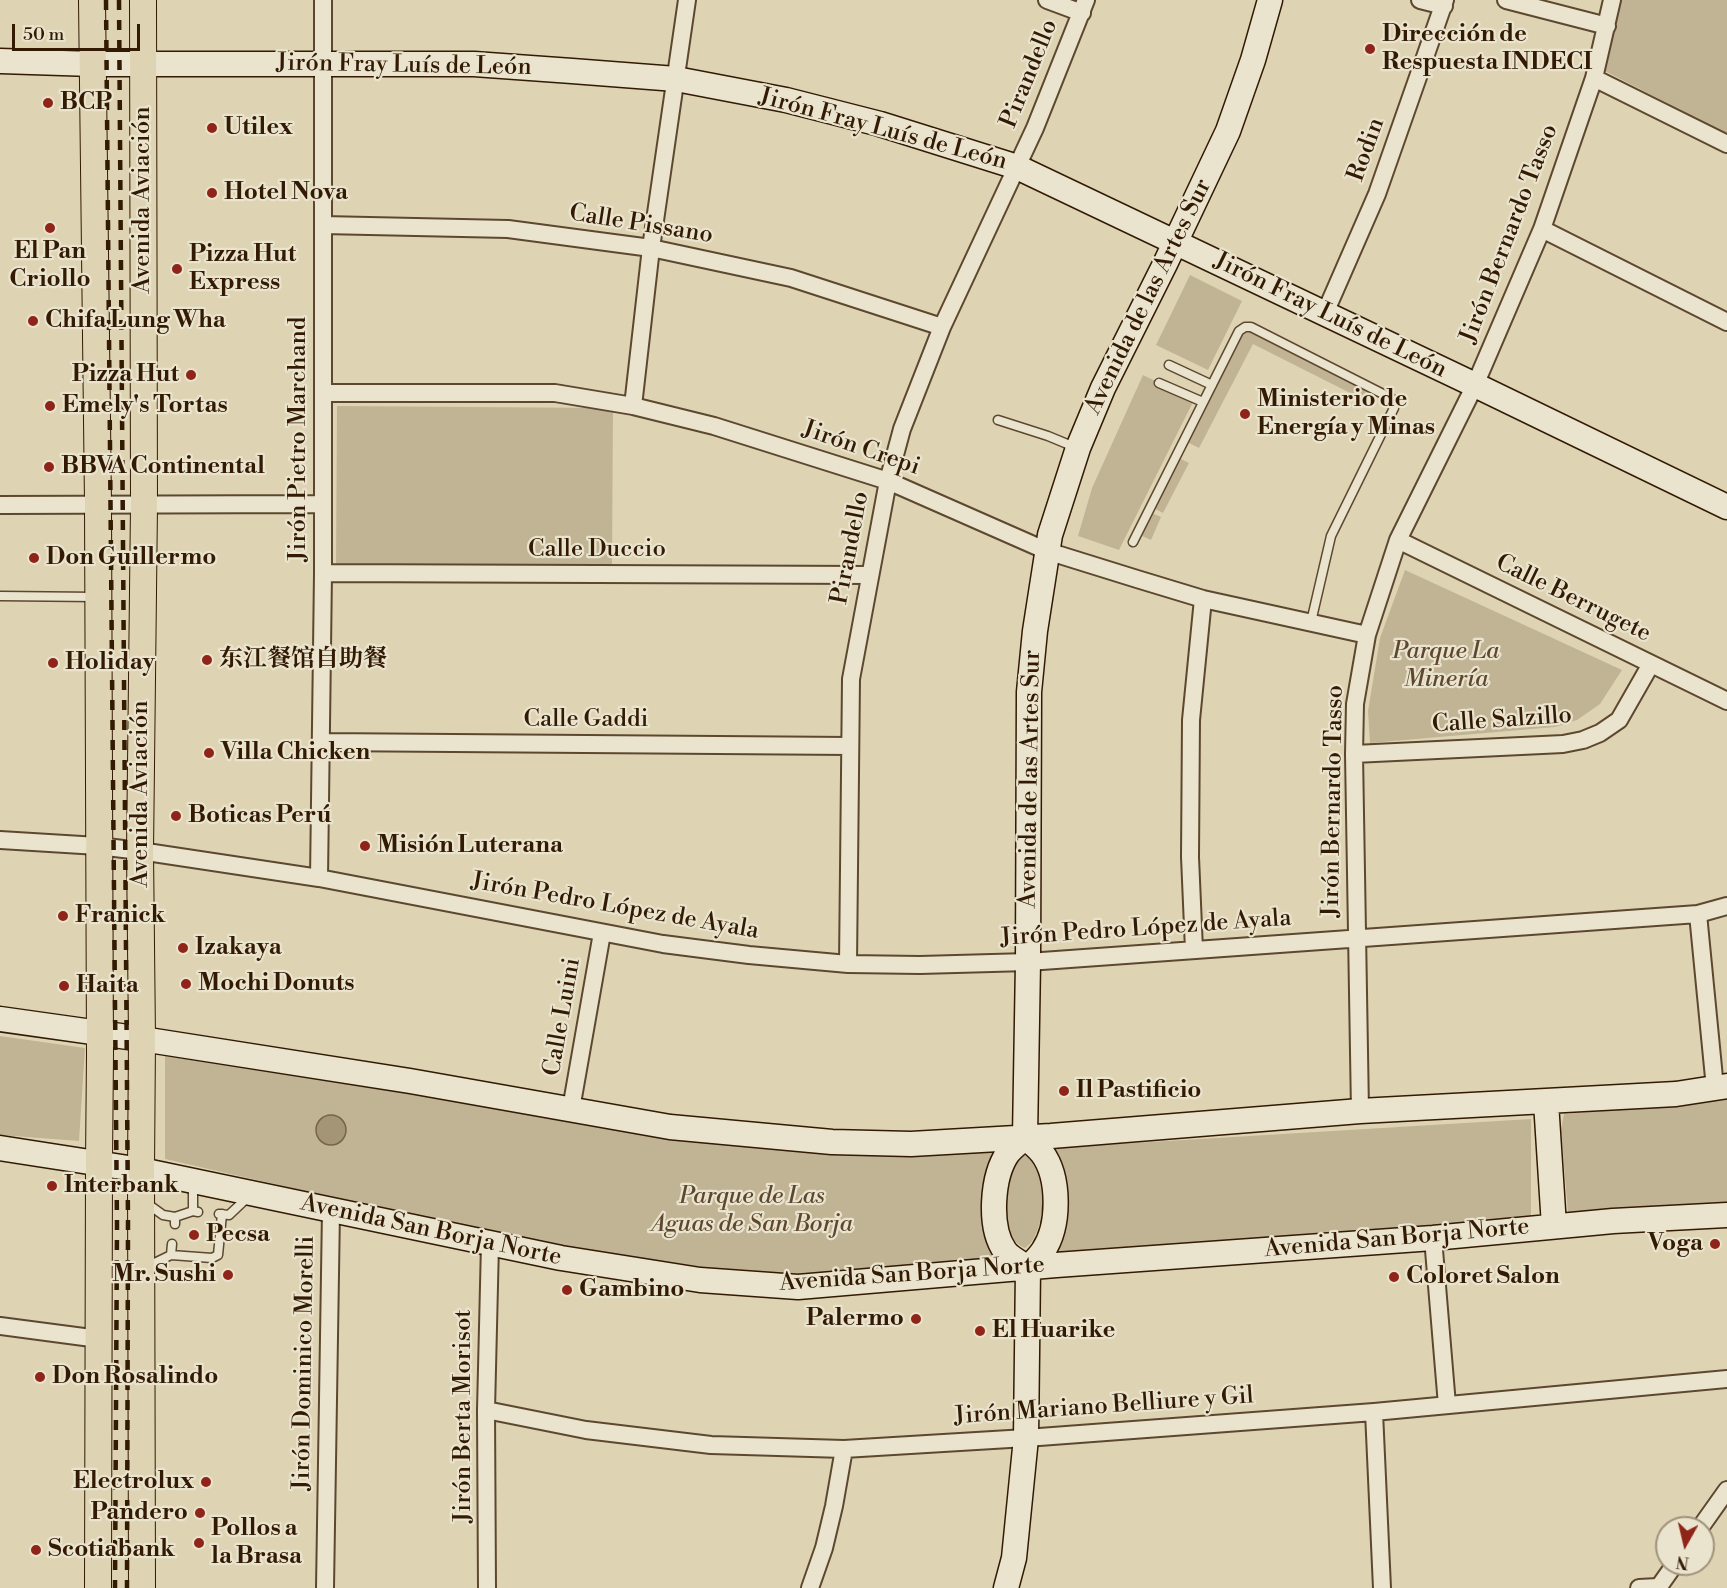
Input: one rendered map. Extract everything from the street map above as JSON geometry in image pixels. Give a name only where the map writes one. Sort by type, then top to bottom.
[{"type":"main road","name":"Avenida Aviación","points":[[92,0],[98,504],[99,1588]]},
{"type":"main road","name":"Avenida Aviación","points":[[142,1588],[140,851],[144,505],[143,0]]},
{"type":"street","name":"Jirón Pietro Marchand","points":[[319,878],[323,573],[323,0]]},
{"type":"street","points":[[633,406],[651,248],[687,0]]},
{"type":"street","points":[[1047,0],[1084,6]]},
{"type":"street","name":"Avenida de las Artes Sur","points":[[1025,1137],[1029,692],[1035,631],[1050,535],[1078,448],[1103,388],[1228,131],[1253,60],[1270,0]]},
{"type":"street","points":[[1420,0],[1444,3]]},
{"type":"street","points":[[1506,0],[1607,26]]},
{"type":"street","name":"Jirón Bernardo Tasso","points":[[1360,1111],[1354,754],[1355,705],[1367,635],[1398,540],[1475,385],[1542,229],[1594,78],[1612,0]]},
{"type":"street","name":"Rodin","points":[[1325,313],[1377,194],[1444,3]]},
{"type":"street","name":"Pirandello","points":[[848,964],[851,679],[888,481],[902,429],[942,327],[1035,128],[1084,6]]},
{"type":"street","name":"Jirón Fray Luís de León","points":[[0,61],[93,64],[474,64],[676,79],[786,100],[870,121],[1017,166],[1727,507]]},
{"type":"street","points":[[1594,78],[1727,144]]},
{"type":"street","name":"Calle Pissano","points":[[322,225],[508,229],[651,248],[791,278],[942,327]]},
{"type":"street","points":[[1542,229],[1727,322]]},
{"type":"street","name":"Jirón Crepi","points":[[323,393],[555,393],[633,406],[714,426],[888,481],[1047,551],[1203,599],[1367,635]]},
{"type":"street","points":[[0,505],[322,504]]},
{"type":"street","name":"Calle Berrugete","points":[[1398,540],[1727,701]]},
{"type":"street","name":"Calle Duccio","points":[[323,573],[870,575]]},
{"type":"street","points":[[1194,950],[1190,857],[1191,720],[1203,599]]},
{"type":"street","name":"Calle Salzillo","points":[[1354,754],[1563,744],[1582,740],[1600,733],[1619,720],[1651,664]]},
{"type":"street","name":"Calle Gaddi","points":[[321,742],[850,746]]},
{"type":"street","name":"Jirón Pedro López de Ayala","points":[[0,840],[140,851],[319,878],[684,947],[848,964],[1028,962],[1698,914],[1727,906]]},
{"type":"street","points":[[0,1019],[410,1080],[670,1127],[832,1142],[911,1144],[1025,1137],[1360,1111],[1677,1094],[1721,1087],[1698,914]]},
{"type":"street","name":"Calle Luini","points":[[571,1109],[602,933]]},
{"type":"street","points":[[1546,1102],[1554,1226]]},
{"type":"street","points":[[1009,1587],[1026,1438],[1028,1268],[1044,1250],[1051,1233],[1056,1203],[1054,1185],[1042,1154],[1025,1137]]},
{"type":"street","points":[[1025,1137],[1008,1153],[995,1185],[994,1203],[995,1223],[1006,1252],[1028,1268]]},
{"type":"street","name":"Avenida San Borja Norte","points":[[0,1148],[141,1170],[582,1262],[700,1280],[798,1287],[1433,1238],[1613,1221],[1727,1215]]},
{"type":"street","name":"Jirón Dominico Morelli","points":[[325,1588],[331,1211]]},
{"type":"street","points":[[1433,1238],[1446,1405]]},
{"type":"street","name":"Jirón Berta Morisot","points":[[487,1588],[486,1410],[490,1244]]},
{"type":"street","points":[[0,1326],[99,1339]]},
{"type":"street","name":"Jirón Mariano Belliure y Gil","points":[[486,1410],[586,1430],[711,1445],[844,1449],[1374,1412],[1727,1379]]},
{"type":"street","points":[[1374,1412],[1382,1588]]},
{"type":"street","points":[[810,1588],[824,1548],[844,1449]]},
{"type":"street","points":[[1709,1516],[1727,1490]]},
{"type":"street","points":[[1640,1588],[1658,1588]]},
{"type":"lane","points":[[1133,542],[1239,331],[1245,327],[1251,327],[1395,402],[1331,536],[1311,622]]},
{"type":"lane","points":[[1168,365],[1212,385]]},
{"type":"lane","points":[[1160,383],[1203,402]]},
{"type":"lane","points":[[998,420],[1078,448]]},
{"type":"lane","points":[[0,596],[98,597]]},
{"type":"lane","points":[[141,1198],[175,1221],[196,1211],[193,1181]]},
{"type":"lane","points":[[141,1269],[171,1255],[212,1258],[218,1255],[221,1214],[229,1215],[251,1194]]},
{"type":"lane","points":[[171,1255],[172,1244]]},
{"type":"green space","points":[[1620,0],[1727,0],[1727,134],[1605,71]]},
{"type":"green space","points":[[1190,275],[1242,301],[1208,370],[1156,345]]},
{"type":"green space","points":[[1247,325],[1369,386],[1362,399],[1253,344],[1199,448],[1187,442]]},
{"type":"green space","points":[[1143,375],[1194,400],[1119,550],[1078,536],[1092,488]]},
{"type":"green space","points":[[337,406],[613,408],[612,567],[336,565]]},
{"type":"green space","points":[[1179,458],[1189,463],[1163,513],[1153,508]]},
{"type":"green space","points":[[1152,513],[1161,517],[1151,540],[1142,536]]},
{"type":"green space","name":"Parque La Minería","points":[[1405,570],[1622,670],[1600,704],[1577,720],[1555,727],[1370,743],[1368,711],[1380,638]]},
{"type":"green space","points":[[0,1036],[85,1048],[79,1141],[0,1135]]},
{"type":"green space","name":"Parque de Las Aguas de San Borja","points":[[165,1056],[424,1095],[723,1144],[835,1154],[998,1150],[1000,1256],[994,1259],[848,1275],[749,1274],[563,1246],[418,1217],[165,1159]]},
{"type":"green space","points":[[1727,1094],[1727,1210],[1579,1216],[1568,1213],[1561,1130],[1564,1114],[1627,1109]]},
{"type":"green space","points":[[1531,1119],[1531,1221],[1051,1256],[1068,1213],[1067,1190],[1051,1148]]},
{"type":"green space","points":[[1024,1155],[1033,1159],[1038,1167],[1043,1191],[1041,1219],[1037,1232],[1032,1242],[1025,1248],[1009,1231],[1005,1203],[1010,1174]]},
{"type":"shaded area","points":[[331,1115],[341,1120],[346,1130],[341,1140],[331,1145],[321,1140],[316,1130],[321,1120]]},
{"type":"railway","points":[[106,0],[117,1225],[115,1588]]},
{"type":"railway","points":[[119,0],[128,1222],[127,1588]]},
{"type":"place","name":"Dirección de Respuesta INDECI","points":[[1370,49]]},
{"type":"place","name":"BCP","points":[[48,103]]},
{"type":"place","name":"Utilex","points":[[212,128]]},
{"type":"place","name":"Hotel Nova","points":[[212,193]]},
{"type":"place","name":"El Pan Criollo","points":[[50,228]]},
{"type":"place","name":"Pizza Hut Express","points":[[177,269]]},
{"type":"place","name":"Chifa Lung Wha","points":[[33,321]]},
{"type":"place","name":"Pizza Hut","points":[[191,375]]},
{"type":"place","name":"Emely's Tortas","points":[[50,406]]},
{"type":"place","name":"Ministerio de Energía y Minas","points":[[1245,414]]},
{"type":"place","name":"BBVA Continental","points":[[49,467]]},
{"type":"place","name":"Don Guillermo","points":[[34,558]]},
{"type":"place","name":"东江餐馆自助餐","points":[[207,660]]},
{"type":"place","name":"Holiday","points":[[53,663]]},
{"type":"place","name":"Villa Chicken","points":[[209,753]]},
{"type":"place","name":"Boticas Perú","points":[[176,816]]},
{"type":"place","name":"Misión Luterana","points":[[365,846]]},
{"type":"place","name":"Franick","points":[[63,916]]},
{"type":"place","name":"Izakaya","points":[[183,948]]},
{"type":"place","name":"Mochi Donuts","points":[[186,984]]},
{"type":"place","name":"Haita","points":[[64,986]]},
{"type":"place","name":"Il Pastificio","points":[[1064,1091]]},
{"type":"place","name":"Interbank","points":[[52,1186]]},
{"type":"place","name":"Pecsa","points":[[194,1235]]},
{"type":"place","name":"Voga","points":[[1715,1244]]},
{"type":"place","name":"Mr. Sushi","points":[[228,1275]]},
{"type":"place","name":"Coloret Salon","points":[[1394,1277]]},
{"type":"place","name":"Gambino","points":[[567,1290]]},
{"type":"place","name":"Palermo","points":[[916,1319]]},
{"type":"place","name":"El Huarike","points":[[980,1331]]},
{"type":"place","name":"Don Rosalindo","points":[[40,1377]]},
{"type":"place","name":"Electrolux","points":[[206,1482]]},
{"type":"place","name":"Pandero","points":[[200,1513]]},
{"type":"place","name":"Pollos a la Brasa","points":[[199,1543]]},
{"type":"place","name":"Scotiabank","points":[[36,1550]]}]
